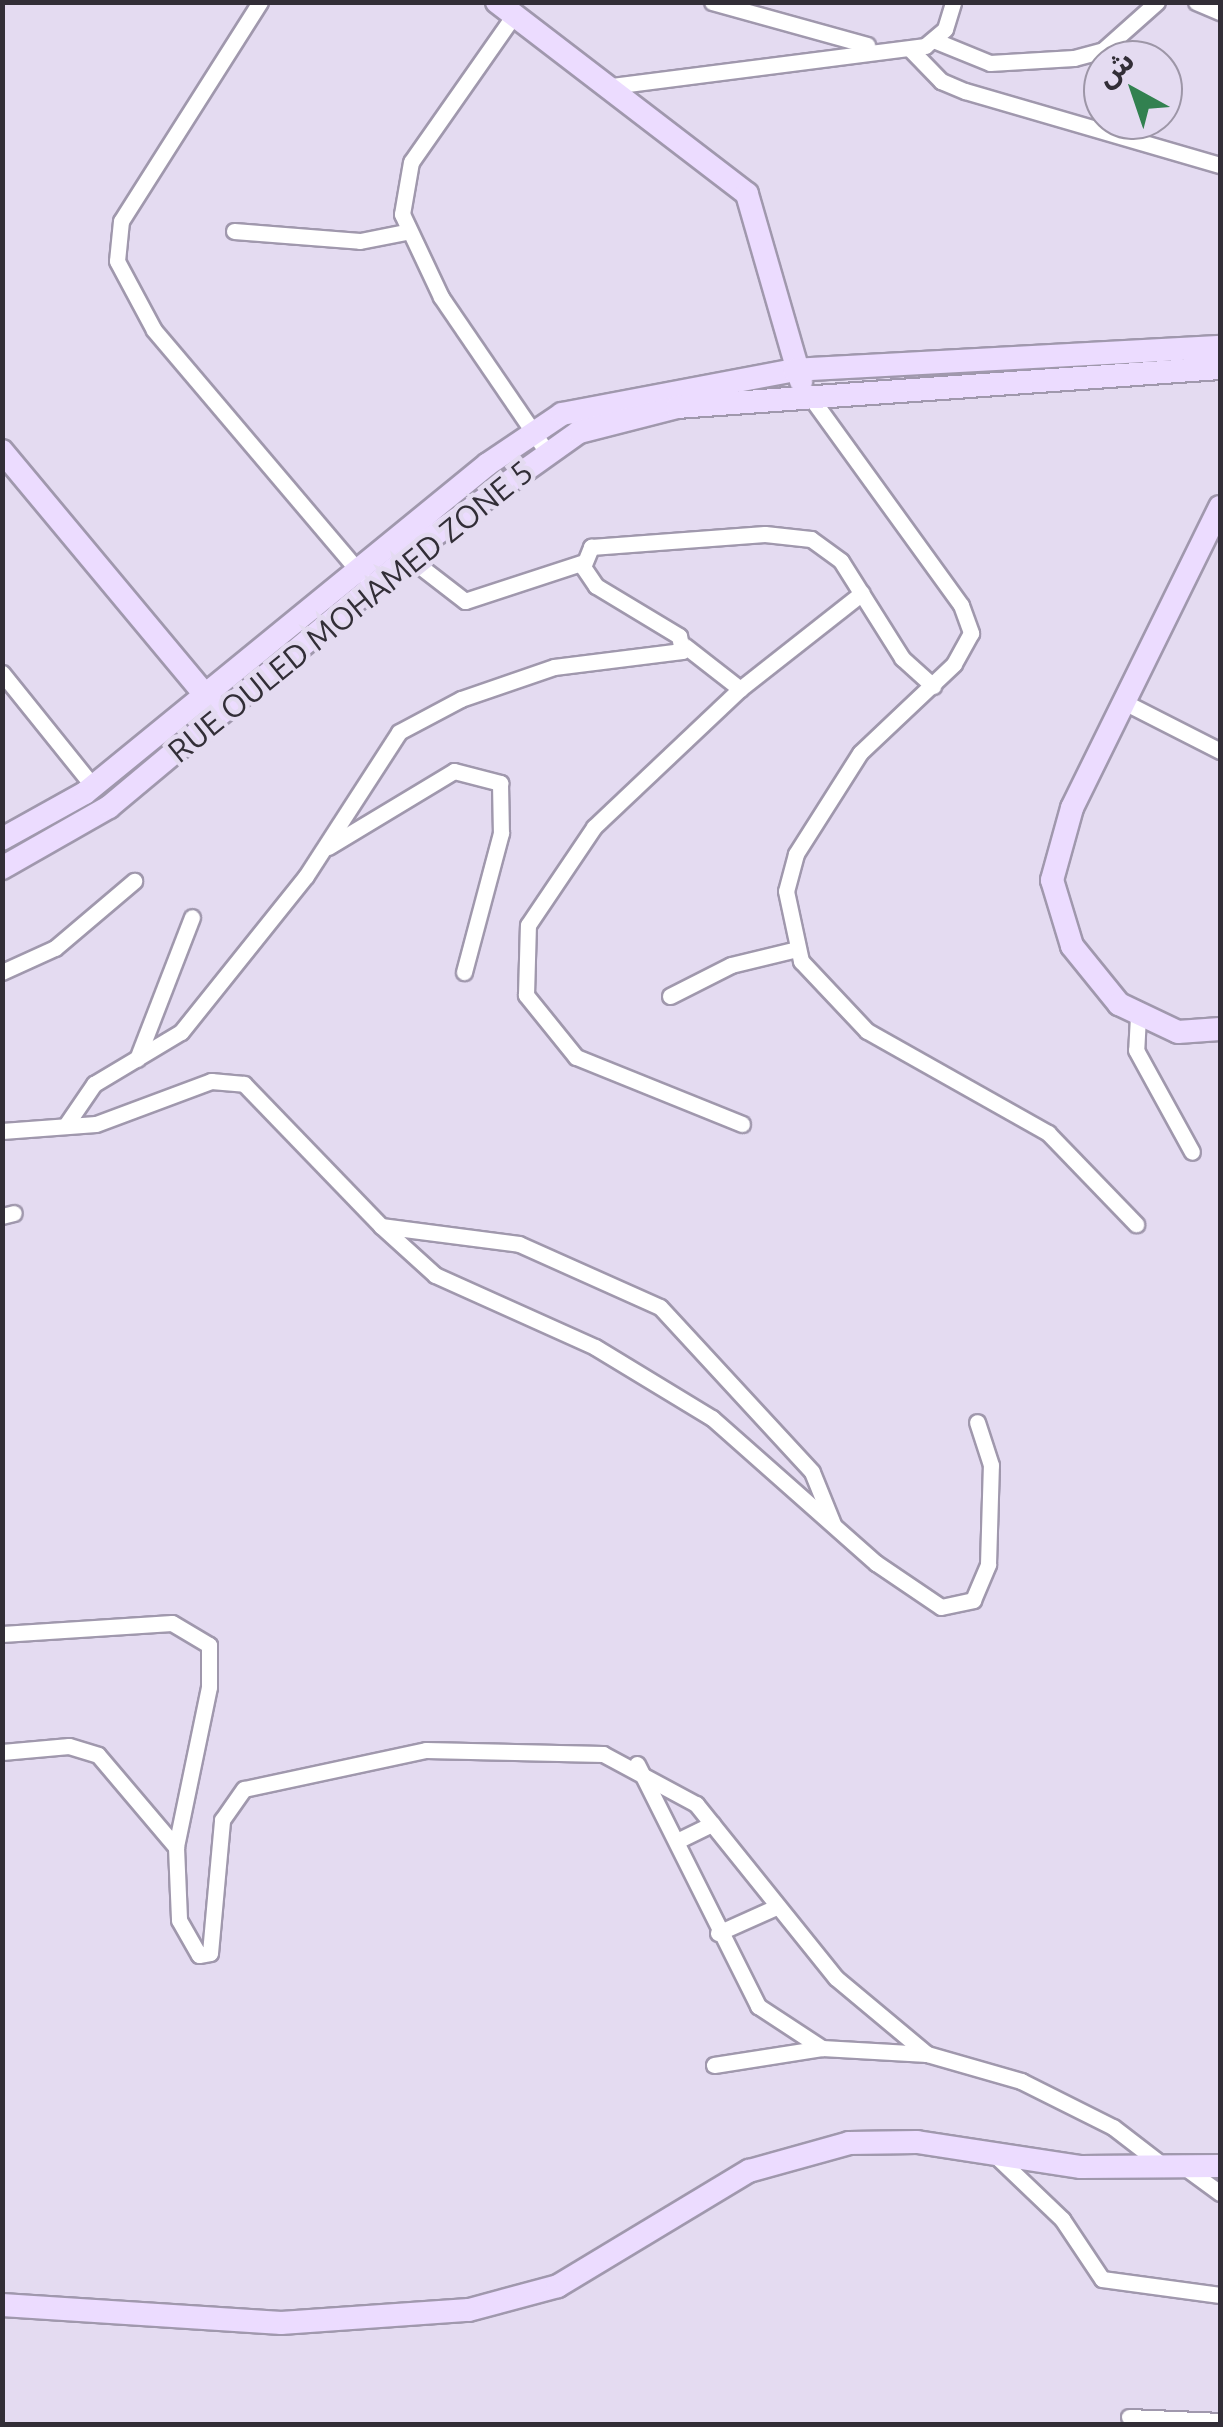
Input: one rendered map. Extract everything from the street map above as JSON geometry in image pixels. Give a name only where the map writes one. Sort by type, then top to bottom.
[{"type":"street","points":[[260,2],[121,221],[117,261],[154,330],[372,587]]},
{"type":"street","points":[[712,2],[874,47]]},
{"type":"street","points":[[936,40],[954,2]]},
{"type":"street","points":[[612,86],[874,47],[910,49],[936,40],[990,63],[1074,58],[1116,40],[1156,2]]},
{"type":"street","points":[[1196,2],[1220,12]]},
{"type":"street","points":[[546,451],[406,232],[411,162],[505,9],[612,86],[747,194],[794,370],[962,605],[970,642],[933,686],[860,753],[796,854],[786,891],[797,948],[840,1012],[1048,1133],[1136,1224]]},
{"type":"street","points":[[910,49],[941,81],[965,90],[1220,165]]},
{"type":"street","points":[[234,231],[360,241],[406,232]]},
{"type":"street","name":"RUE OULED MOHAMED ZONE 5","points":[[2,868],[109,807],[356,568],[533,430],[676,386],[794,370],[1220,347]]},
{"type":"street","name":"RUE OULED MOHAMED ZONE 5","points":[[2,839],[93,786],[213,705],[546,451],[621,418],[898,386],[1220,368]]},
{"type":"street","points":[[2,451],[213,705]]},
{"type":"street","points":[[1220,507],[1212,545],[1124,702],[1062,832],[1052,880],[1072,946],[1138,1016],[1194,1036],[1220,1029]]},
{"type":"street","points":[[408,557],[465,600],[584,562],[600,544],[794,534],[826,546],[902,658],[933,686]]},
{"type":"street","points":[[584,562],[596,586],[740,689]]},
{"type":"street","points":[[742,1124],[590,1067],[538,1018],[524,987],[532,912],[561,863],[740,689],[862,594]]},
{"type":"street","points":[[66,1126],[84,1093],[181,1032],[324,849],[388,743],[410,726],[554,667],[685,646]]},
{"type":"street","points":[[4,678],[93,786]]},
{"type":"street","points":[[1124,702],[1220,752]]},
{"type":"street","points":[[324,849],[454,772],[500,783],[501,833],[464,972]]},
{"type":"street","points":[[2,972],[54,948],[134,880]]},
{"type":"street","points":[[137,1060],[192,917]]},
{"type":"street","points":[[670,996],[731,965],[797,948]]},
{"type":"street","points":[[1138,1016],[1136,1050],[1192,1152]]},
{"type":"street","points":[[2,1131],[126,1116],[230,1079],[436,1275],[595,1346],[712,1418],[920,1597],[941,1607],[972,1600],[988,1564],[994,1504],[976,1422]]},
{"type":"street","points":[[381,1226],[520,1244],[660,1307],[812,1472],[834,1524]]},
{"type":"street","points":[[2,1634],[172,1623],[209,1645],[176,1847],[179,1920],[204,1956],[222,1820],[244,1788],[426,1750],[510,1746],[637,1764],[683,1791],[846,1988],[927,2054]]},
{"type":"street","points":[[2,1752],[69,1746],[98,1755],[176,1847]]},
{"type":"street","points":[[637,1764],[679,1840],[748,1996],[822,2048]]},
{"type":"street","points":[[679,1840],[712,1824]]},
{"type":"street","points":[[718,1934],[776,1907]]},
{"type":"street","points":[[714,2065],[822,2048],[927,2054],[1050,2094],[1220,2193]]},
{"type":"street","points":[[2,2306],[281,2323],[432,2316],[558,2286],[788,2154],[886,2142],[1178,2169],[1220,2166]]},
{"type":"street","points":[[992,2152],[1062,2219],[1102,2279],[1220,2295]]},
{"type":"street","points":[[1129,2416],[1220,2422]]}]
